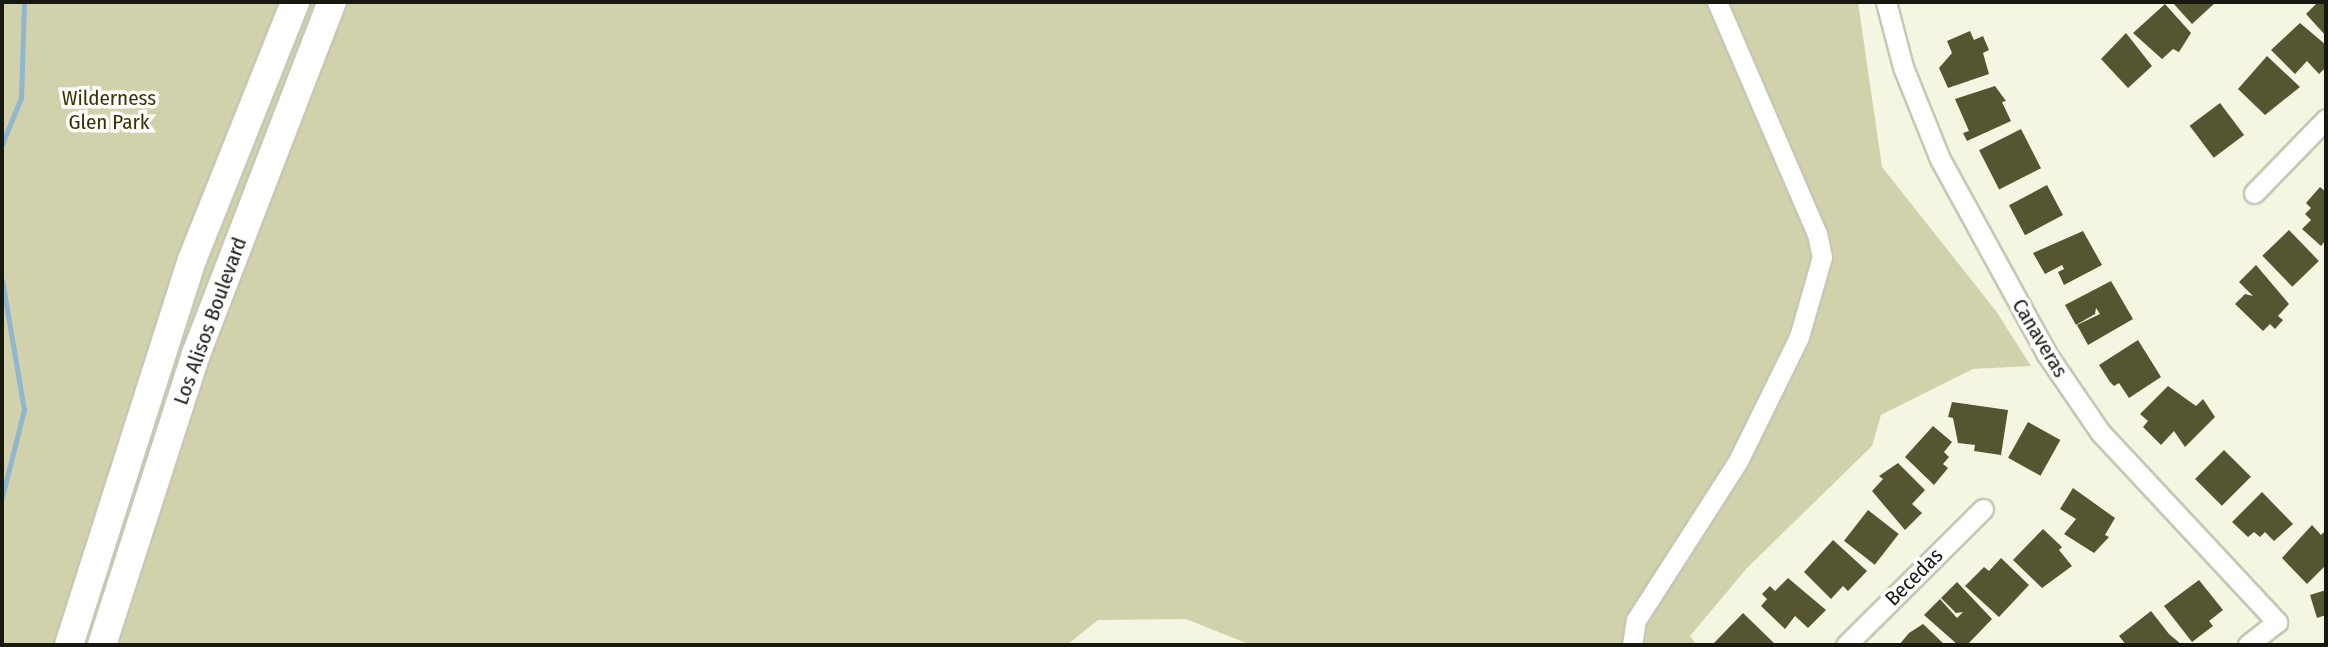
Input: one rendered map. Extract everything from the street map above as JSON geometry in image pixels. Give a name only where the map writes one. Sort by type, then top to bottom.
[{"type":"main road","name":"Los Alisos Boulevard","points":[[69,645],[192,260],[295,2]]},
{"type":"main road","name":"Los Alisos Boulevard","points":[[102,645],[196,354],[332,2]]},
{"type":"street","points":[[1632,645],[1636,620],[1738,461],[1799,337],[1822,257],[1817,234],[1717,2]]},
{"type":"street","name":"Canaveras","points":[[1885,2],[1903,67],[1940,159],[2046,353],[2100,432],[2277,622],[2248,645]]},
{"type":"street","points":[[2254,193],[2326,119]]},
{"type":"street","name":"Becedas","points":[[1846,645],[1983,509]]},
{"type":"green space","name":"Wilderness Glen Park","points":[[2,2],[1858,2],[1882,167],[1996,311],[2031,366],[1973,369],[1881,415],[1872,446],[1747,568],[1690,636],[1697,645],[1251,645],[1186,619],[1098,620],[1067,645],[2,645]]},
{"type":"building","points":[[2172,2],[2216,2],[2192,24]]},
{"type":"building","points":[[2318,2],[2326,2],[2326,36],[2306,14]]},
{"type":"building","points":[[2165,4],[2191,33],[2179,52],[2173,49],[2162,59],[2133,33]]},
{"type":"building","points":[[2300,23],[2326,45],[2326,67],[2319,74],[2307,61],[2295,74],[2271,50]]},
{"type":"building","points":[[1970,31],[1974,40],[1983,36],[1989,50],[1983,53],[1989,74],[1948,88],[1939,68],[1952,53],[1947,41]]},
{"type":"building","points":[[2126,33],[2152,66],[2128,88],[2101,59]]},
{"type":"building","points":[[2267,56],[2300,87],[2265,115],[2238,89]]},
{"type":"building","points":[[1995,86],[2006,101],[2002,102],[2011,121],[1967,141],[1963,133],[1969,131],[1955,99]]},
{"type":"building","points":[[2220,103],[2244,135],[2214,158],[2190,126]]},
{"type":"building","points":[[2021,129],[2041,168],[1999,190],[1979,150]]},
{"type":"building","points":[[2047,185],[2063,215],[2025,235],[2009,205]]},
{"type":"building","points":[[2320,187],[2326,192],[2326,240],[2321,246],[2302,229],[2311,220],[2305,214],[2311,208],[2306,203]]},
{"type":"building","points":[[2289,230],[2319,261],[2292,287],[2262,256]]},
{"type":"building","points":[[2083,231],[2102,265],[2064,285],[2058,272],[2064,269],[2062,265],[2045,274],[2033,253]]},
{"type":"building","points":[[2256,265],[2289,304],[2278,316],[2283,320],[2275,329],[2270,324],[2263,331],[2235,304],[2245,294],[2253,296],[2239,282]]},
{"type":"building","points":[[2111,281],[2133,319],[2088,345],[2077,325],[2100,314],[2096,308],[2095,314],[2076,325],[2065,305]]},
{"type":"building","points":[[2138,340],[2161,377],[2129,398],[2119,383],[2114,386],[2110,382],[2099,365]]},
{"type":"building","points":[[2168,386],[2196,406],[2203,399],[2215,417],[2185,447],[2174,431],[2161,445],[2143,427],[2148,421],[2140,414]]},
{"type":"building","points":[[1952,402],[2008,410],[2001,455],[1974,451],[1975,445],[1958,443],[1953,418],[1948,417]]},
{"type":"building","points":[[2028,422],[2060,440],[2040,476],[2008,458]]},
{"type":"building","points":[[1933,426],[1952,442],[1944,452],[1949,457],[1943,464],[1948,468],[1934,485],[1905,457]]},
{"type":"building","points":[[2224,450],[2251,477],[2222,506],[2195,479]]},
{"type":"building","points":[[1898,463],[1925,490],[1912,504],[1922,513],[1905,530],[1872,491],[1883,479],[1879,476]]},
{"type":"building","points":[[2073,488],[2115,518],[2105,535],[2109,537],[2094,553],[2064,534],[2076,519],[2060,509]]},
{"type":"building","points":[[2262,492],[2293,524],[2274,541],[2265,532],[2260,537],[2254,532],[2248,537],[2232,522]]},
{"type":"building","points":[[1868,510],[1899,534],[1875,565],[1844,541]]},
{"type":"building","points":[[2312,525],[2321,535],[2326,530],[2326,565],[2307,584],[2282,558]]},
{"type":"building","points":[[2043,529],[2062,547],[2059,550],[2072,566],[2042,588],[2013,560]]},
{"type":"building","points":[[1833,540],[1867,571],[1848,591],[1843,586],[1831,599],[1804,572]]},
{"type":"building","points":[[2001,558],[2029,585],[1999,617],[1965,586],[1984,567],[1989,571]]},
{"type":"building","points":[[1788,578],[1826,610],[1808,628],[1795,616],[1785,629],[1761,606],[1767,599],[1762,594],[1770,586],[1775,591]]},
{"type":"building","points":[[2199,580],[2223,610],[2209,621],[2213,626],[2192,642],[2164,606]]},
{"type":"building","points":[[1957,582],[1992,619],[1967,645],[1958,645],[1924,615],[1940,599],[1957,618],[1963,612],[1956,613],[1941,598]]},
{"type":"building","points":[[2326,590],[2326,615],[2317,618],[2310,595]]},
{"type":"building","points":[[2151,611],[2169,634],[2182,645],[2126,645],[2119,636]]},
{"type":"building","points":[[1743,613],[1776,645],[1714,643]]},
{"type":"building","points":[[1923,624],[1945,645],[1899,645],[1909,633]]},
{"type":"waterway","points":[[2,144],[21,98],[24,2]]},
{"type":"waterway","points":[[2,280],[24,410],[2,497]]}]
